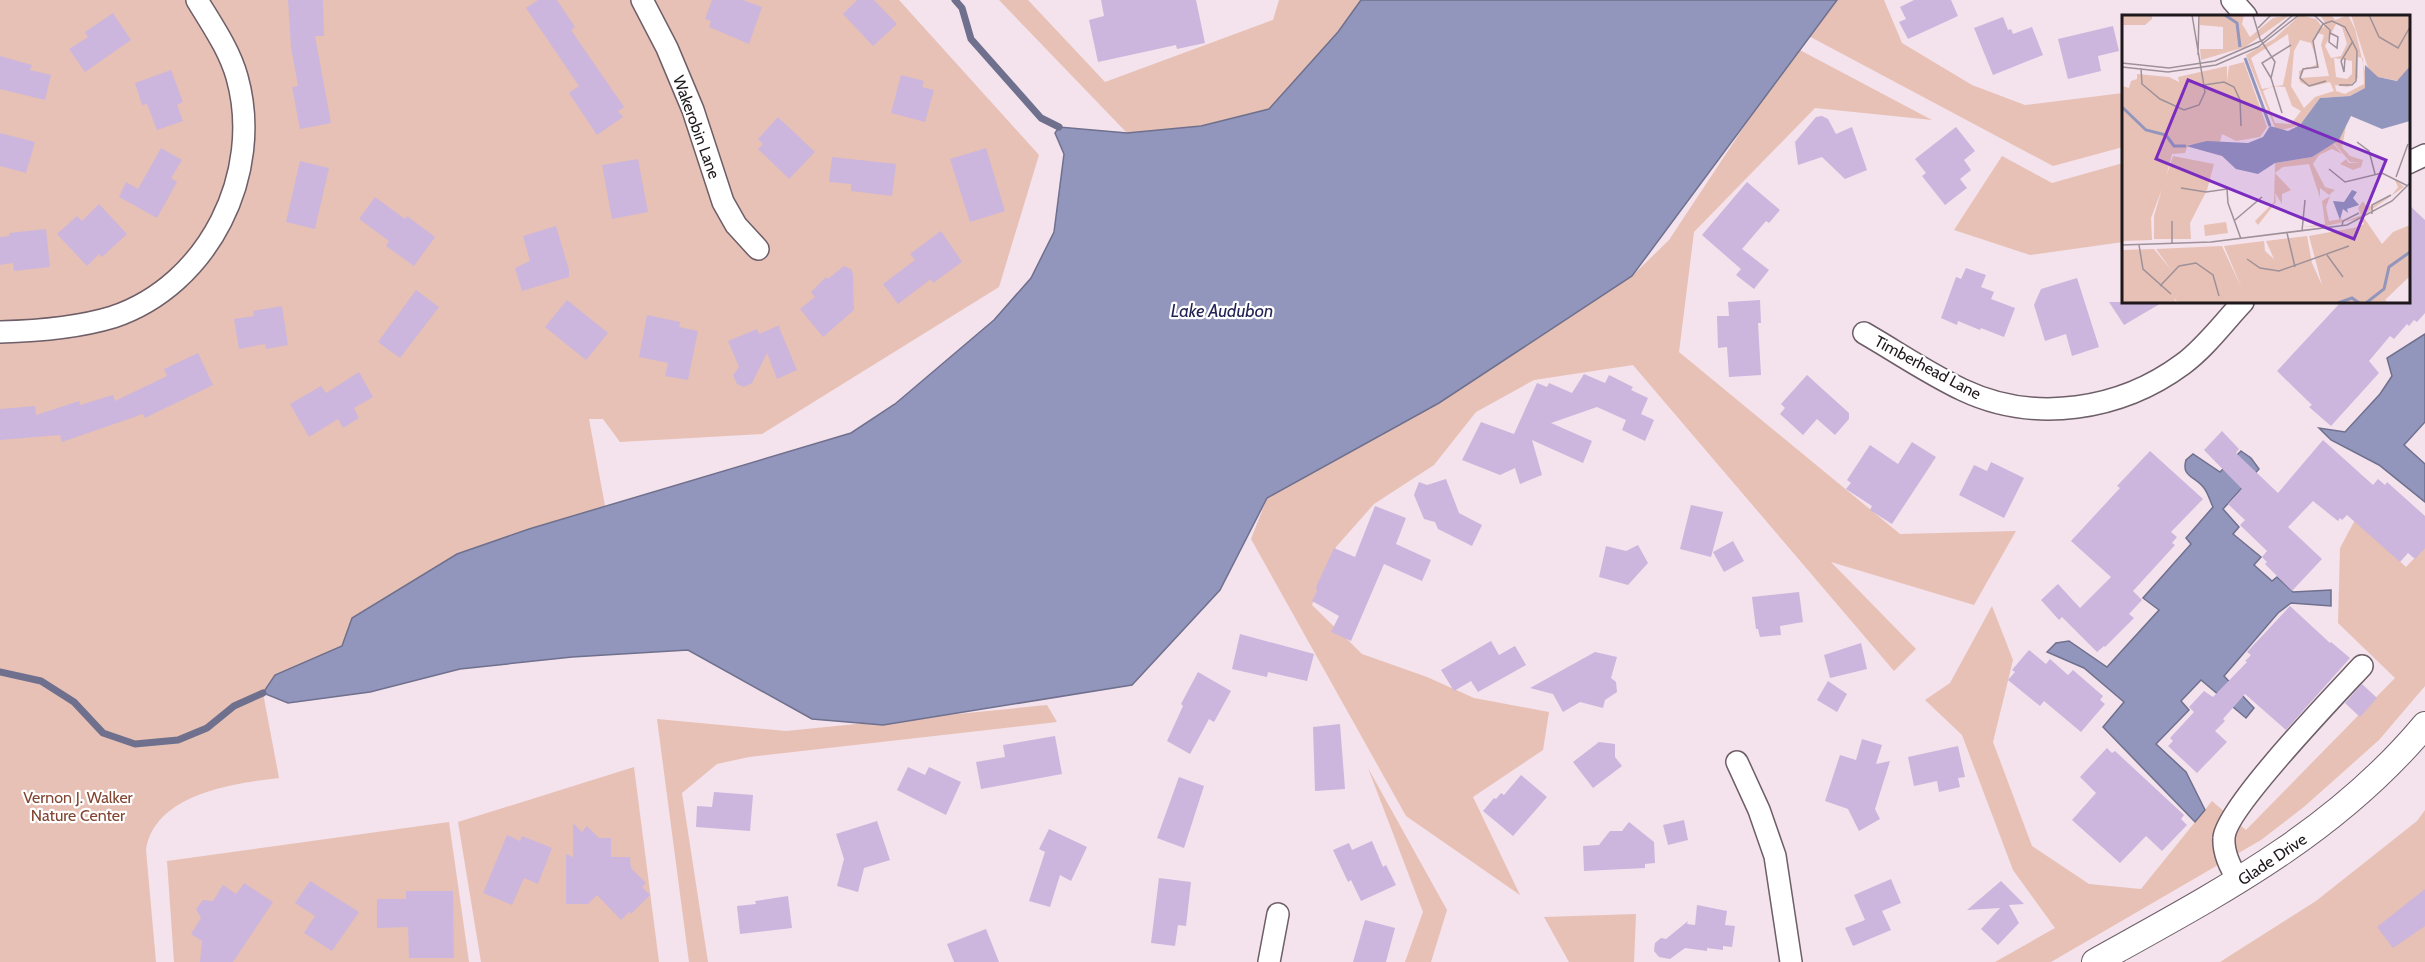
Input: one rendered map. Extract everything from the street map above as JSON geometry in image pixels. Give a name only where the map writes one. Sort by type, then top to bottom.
[{"type":"street","points":[[0,332],[82,325],[115,316],[145,302],[171,283],[195,261],[217,231],[238,177],[244,145],[243,111],[237,78],[226,48],[197,0]]},
{"type":"street","name":"Wakerobin Lane","points":[[642,0],[667,48],[693,110],[723,202],[736,225],[758,249]]},
{"type":"street","points":[[2232,0],[2245,15]]},
{"type":"street","points":[[2410,162],[2425,155]]},
{"type":"street","name":"Timberhead Lane","points":[[1864,333],[1964,390],[1996,402],[2029,408],[2061,409],[2090,406],[2123,397],[2154,383],[2197,352],[2242,303]]},
{"type":"street","points":[[2239,881],[2229,864],[2223,837],[2233,818],[2257,784],[2362,666]]},
{"type":"street","name":"Glade Drive","points":[[2095,962],[2239,881],[2291,847],[2335,814],[2372,780],[2425,725]]},
{"type":"street","points":[[1737,762],[1759,810],[1775,855],[1791,962]]},
{"type":"street","points":[[1269,962],[1278,914]]},
{"type":"green space","name":"Vernon J. Walker Nature Center","points":[[0,0],[899,0],[1039,155],[999,287],[762,434],[620,442],[603,419],[589,419],[605,506],[457,554],[342,646],[275,675],[263,693],[279,778],[240,783],[199,795],[180,804],[164,816],[152,831],[146,850],[156,962],[0,962]]},
{"type":"green space","points":[[999,0],[1028,0],[1105,82],[1273,20],[1279,0],[1361,0],[1338,32],[1269,109],[1201,126],[1127,133]]},
{"type":"green space","points":[[1828,0],[1884,0],[1902,43],[1972,85],[2025,105],[2122,93],[2122,147],[2053,166],[1805,34]]},
{"type":"green space","points":[[1796,48],[1932,120],[1815,108],[1694,232],[1679,352],[1900,534],[2016,531],[1974,605],[1831,562],[1916,649],[1894,671],[1633,365],[1534,380],[1476,412],[1434,465],[1374,504],[1336,547],[1312,605],[1362,654],[1427,677],[1474,698],[1549,712],[1543,750],[1473,797],[1520,895],[1406,816],[1251,539],[1267,498],[1439,403],[1632,276],[1669,240]]},
{"type":"green space","points":[[2002,156],[2052,183],[2122,163],[2122,242],[2030,255],[1954,230]]},
{"type":"green space","points":[[2355,520],[2406,567],[2425,547],[2425,686],[2379,740],[2305,806],[2261,840],[2051,962],[1995,962],[2055,928],[2013,870],[1962,735],[1925,700],[1950,683],[1992,606],[2013,660],[1993,742],[2032,846],[2089,884],[2141,889],[2212,801],[2246,830],[2395,678],[2338,623],[2340,548]]},
{"type":"green space","points":[[1047,705],[1057,722],[749,757],[717,764],[682,793],[708,962],[689,962],[657,719],[786,731]]},
{"type":"green space","points":[[634,767],[659,962],[481,962],[458,822]]},
{"type":"green space","points":[[1368,768],[1447,910],[1431,962],[1405,962],[1423,912]]},
{"type":"green space","points":[[2425,810],[2425,962],[2220,962],[2316,901],[2417,821]]},
{"type":"green space","points":[[449,822],[469,962],[174,962],[167,861]]},
{"type":"green space","points":[[1636,914],[1634,962],[1569,962],[1544,917]]},
{"type":"water","name":"Lake Audubon","points":[[1361,0],[1837,0],[1632,276],[1439,403],[1267,498],[1220,590],[1132,685],[883,725],[812,719],[688,650],[572,657],[460,669],[370,692],[288,703],[263,693],[275,675],[342,646],[352,618],[457,554],[529,529],[851,433],[895,404],[994,320],[1031,278],[1054,232],[1064,154],[1055,133],[1059,127],[1127,133],[1201,126],[1269,109],[1338,32]]},
{"type":"water","points":[[2425,334],[2425,422],[2404,445],[2425,464],[2425,502],[2379,465],[2331,440],[2319,428],[2345,432],[2380,394],[2392,376],[2387,358]]},
{"type":"water","points":[[2241,451],[2251,458],[2259,469],[2223,509],[2239,527],[2233,534],[2261,557],[2254,565],[2272,581],[2277,577],[2293,592],[2331,590],[2331,606],[2291,603],[2278,613],[2224,676],[2254,708],[2246,718],[2201,680],[2181,701],[2189,710],[2156,744],[2186,772],[2205,810],[2195,822],[2103,727],[2124,702],[2084,668],[2047,652],[2056,643],[2069,641],[2107,667],[2159,610],[2143,598],[2191,544],[2186,538],[2213,507],[2204,488],[2185,470],[2186,460],[2193,454],[2220,472]]},
{"type":"building","points":[[288,0],[323,0],[324,36],[315,36],[331,123],[300,129],[292,87],[298,86],[291,47]]},
{"type":"building","points":[[538,0],[557,0],[575,27],[571,30],[624,107],[618,111],[623,117],[597,135],[569,93],[579,86],[526,8]]},
{"type":"building","points":[[712,0],[743,0],[762,7],[749,44],[709,27],[711,21],[705,19]]},
{"type":"building","points":[[857,0],[874,0],[897,24],[873,46],[843,14]]},
{"type":"building","points":[[1101,0],[1196,0],[1205,43],[1177,49],[1176,45],[1098,62],[1089,20],[1104,16]]},
{"type":"building","points":[[1914,0],[1951,0],[1958,16],[1908,39],[1899,22],[1906,19],[1900,7]]},
{"type":"building","points":[[113,13],[131,40],[85,72],[69,49],[88,37],[85,32]]},
{"type":"building","points":[[2003,17],[2008,30],[2011,29],[2013,34],[2032,27],[2043,55],[1993,75],[1974,28]]},
{"type":"building","points":[[2113,26],[2119,51],[2098,56],[2101,71],[2068,79],[2058,39]]},
{"type":"building","points":[[0,56],[32,65],[30,70],[51,75],[45,100],[0,89]]},
{"type":"building","points":[[171,70],[183,102],[177,105],[183,121],[157,130],[147,104],[142,105],[135,83]]},
{"type":"building","points":[[901,75],[924,81],[922,87],[934,90],[925,122],[891,113]]},
{"type":"building","points":[[1822,116],[1828,119],[1836,134],[1852,127],[1867,170],[1845,179],[1822,157],[1798,165],[1795,142],[1816,117]]},
{"type":"building","points":[[778,117],[815,152],[789,179],[758,149],[763,144],[758,139]]},
{"type":"building","points":[[1956,127],[1975,151],[1964,160],[1971,170],[1960,179],[1967,188],[1945,205],[1922,176],[1926,173],[1915,159]]},
{"type":"building","points":[[0,133],[35,142],[26,173],[0,166]]},
{"type":"building","points":[[161,148],[182,160],[171,178],[177,182],[157,218],[119,197],[126,182],[138,189]]},
{"type":"building","points":[[986,148],[1005,211],[970,222],[950,159]]},
{"type":"building","points":[[832,157],[896,164],[892,196],[851,191],[851,184],[829,182]]},
{"type":"building","points":[[638,159],[648,212],[612,219],[602,165]]},
{"type":"building","points":[[300,161],[329,168],[315,229],[286,222]]},
{"type":"building","points":[[1747,182],[1780,210],[1769,223],[1766,221],[1742,249],[1769,270],[1754,289],[1736,275],[1741,269],[1702,235]]},
{"type":"building","points":[[375,197],[405,219],[407,216],[435,237],[414,266],[386,246],[389,241],[359,219]]},
{"type":"building","points":[[99,204],[127,234],[102,257],[99,254],[87,266],[57,234],[77,216],[82,221]]},
{"type":"building","points":[[2410,206],[2425,220],[2425,313],[2417,322],[2414,320],[2409,326],[2407,324],[2394,339],[2390,336],[2369,361],[2379,373],[2331,426],[2309,407],[2312,405],[2277,371],[2340,303],[2410,303]]},
{"type":"building","points":[[556,226],[569,277],[522,291],[515,268],[530,261],[523,236]]},
{"type":"building","points":[[46,229],[50,267],[14,271],[13,263],[0,265],[0,237],[9,236],[9,233]]},
{"type":"building","points":[[941,231],[962,262],[933,283],[931,279],[898,304],[883,284],[915,260],[910,254]]},
{"type":"building","points":[[844,266],[851,269],[853,274],[854,310],[823,337],[800,309],[815,297],[811,292],[826,277],[828,279]]},
{"type":"building","points":[[1966,268],[1986,275],[1981,287],[1994,292],[1991,299],[2015,308],[2004,337],[1958,321],[1957,325],[1941,318],[1956,277],[1961,279]]},
{"type":"building","points":[[2077,278],[2099,347],[2072,356],[2066,334],[2045,341],[2034,305],[2041,289]]},
{"type":"building","points":[[416,290],[439,307],[400,358],[378,342]]},
{"type":"building","points":[[567,300],[608,333],[586,360],[545,327]]},
{"type":"building","points":[[1760,300],[1761,323],[1758,323],[1761,375],[1729,377],[1727,347],[1718,348],[1717,316],[1729,316],[1728,302]]},
{"type":"building","points":[[2109,302],[2161,303],[2124,325]]},
{"type":"building","points":[[282,306],[288,345],[266,349],[265,344],[239,349],[234,319],[254,316],[253,311]]},
{"type":"building","points":[[647,315],[680,322],[679,327],[698,331],[688,380],[665,376],[668,363],[639,357]]},
{"type":"building","points":[[780,325],[797,370],[777,379],[767,353],[752,383],[744,387],[737,384],[733,375],[739,367],[728,341],[757,329],[759,334]]},
{"type":"building","points":[[198,353],[213,385],[145,418],[143,414],[62,442],[60,435],[0,440],[0,409],[35,406],[36,415],[79,401],[80,405],[113,395],[115,401],[167,376],[164,369]]},
{"type":"building","points":[[359,372],[373,397],[354,408],[359,418],[343,428],[338,419],[309,437],[290,404],[321,386],[326,393]]},
{"type":"building","points":[[1584,374],[1605,383],[1609,375],[1633,387],[1631,390],[1648,398],[1641,414],[1654,420],[1645,441],[1622,430],[1626,420],[1597,407],[1551,423],[1592,441],[1583,463],[1532,440],[1542,475],[1520,484],[1515,468],[1500,475],[1462,460],[1481,422],[1514,434],[1537,383],[1547,387],[1549,383],[1572,393]]},
{"type":"building","points":[[1807,375],[1849,413],[1849,419],[1835,435],[1817,419],[1803,435],[1780,414],[1785,408],[1781,404]]},
{"type":"building","points":[[2222,431],[2239,449],[2236,453],[2278,493],[2323,440],[2373,485],[2378,479],[2385,485],[2387,482],[2425,516],[2425,548],[2415,559],[2408,553],[2400,562],[2347,515],[2338,521],[2313,501],[2288,527],[2322,559],[2292,591],[2265,564],[2267,562],[2262,557],[2267,551],[2240,525],[2245,520],[2228,504],[2242,489],[2204,450]]},
{"type":"building","points":[[1912,442],[1936,457],[1892,524],[1870,510],[1872,506],[1846,489],[1851,483],[1847,480],[1870,445],[1898,464]]},
{"type":"building","points":[[2150,451],[2203,499],[2171,532],[2177,537],[2172,543],[2175,545],[2133,591],[2142,600],[2129,614],[2134,618],[2097,652],[2062,617],[2059,620],[2041,600],[2058,584],[2080,608],[2111,577],[2071,541],[2120,488],[2117,486]]},
{"type":"building","points":[[1991,462],[2024,478],[2004,518],[1959,495],[1974,465],[1987,471]]},
{"type":"building","points":[[1446,479],[1459,513],[1482,525],[1472,546],[1438,529],[1435,522],[1424,519],[1414,495],[1419,482],[1427,485]]},
{"type":"building","points":[[1691,505],[1723,512],[1711,557],[1680,549]]},
{"type":"building","points":[[1375,506],[1406,518],[1396,544],[1431,560],[1422,581],[1384,564],[1351,641],[1331,632],[1339,616],[1312,601],[1334,548],[1355,557]]},
{"type":"building","points":[[1733,541],[1744,561],[1724,572],[1713,552]]},
{"type":"building","points":[[1638,545],[1648,563],[1628,585],[1599,577],[1606,546],[1626,551]]},
{"type":"building","points":[[1799,592],[1803,622],[1780,626],[1781,635],[1760,637],[1756,629],[1752,597]]},
{"type":"building","points":[[2290,606],[2350,658],[2286,730],[2245,694],[2215,731],[2227,742],[2197,773],[2168,746],[2173,741],[2170,738],[2194,712],[2189,707],[2204,691],[2213,697],[2247,662],[2245,661],[2251,655],[2247,652]]},
{"type":"building","points":[[1240,634],[1314,654],[1307,681],[1268,672],[1267,677],[1232,669]]},
{"type":"building","points":[[1491,641],[1499,655],[1515,646],[1526,665],[1478,692],[1471,681],[1454,691],[1441,670]]},
{"type":"building","points":[[1861,643],[1867,669],[1830,678],[1824,655]]},
{"type":"building","points":[[2029,650],[2046,664],[2050,659],[2068,675],[2073,670],[2103,696],[2100,700],[2105,704],[2081,732],[2044,701],[2040,706],[2008,680],[2015,672],[2012,670]]},
{"type":"building","points":[[1595,652],[1617,657],[1611,678],[1616,682],[1617,692],[1605,700],[1603,708],[1580,702],[1563,712],[1553,694],[1530,688]]},
{"type":"building","points":[[1198,672],[1231,691],[1214,722],[1209,719],[1190,754],[1167,741],[1183,706],[1181,704]]},
{"type":"building","points":[[1828,681],[1847,694],[1837,712],[1817,700]]},
{"type":"building","points":[[2362,684],[2377,698],[2360,717],[2345,703]]},
{"type":"building","points":[[1340,724],[1345,789],[1315,791],[1313,727]]},
{"type":"building","points":[[1055,736],[1062,774],[981,789],[976,762],[1005,757],[1003,745]]},
{"type":"building","points":[[1862,739],[1882,745],[1876,764],[1890,761],[1875,809],[1880,819],[1859,831],[1848,809],[1825,801],[1840,755],[1856,760]]},
{"type":"building","points":[[1599,742],[1615,744],[1615,757],[1622,766],[1593,788],[1573,762]]},
{"type":"building","points":[[1958,746],[1965,777],[1958,778],[1960,787],[1939,792],[1937,781],[1914,786],[1908,757]]},
{"type":"building","points":[[2107,748],[2112,753],[2115,751],[2184,815],[2181,819],[2187,825],[2162,851],[2146,836],[2120,863],[2072,820],[2096,793],[2080,777]]},
{"type":"building","points":[[908,767],[925,775],[929,767],[961,782],[946,815],[897,790]]},
{"type":"building","points":[[1521,775],[1547,797],[1513,836],[1483,811],[1494,798],[1496,799],[1501,793],[1504,795]]},
{"type":"building","points":[[1179,777],[1204,786],[1184,848],[1157,838]]},
{"type":"building","points":[[714,792],[753,795],[750,831],[696,827],[697,806],[712,807]]},
{"type":"building","points":[[1684,820],[1688,840],[1668,845],[1663,825]]},
{"type":"building","points":[[877,821],[890,860],[864,868],[858,892],[837,886],[844,859],[836,834]]},
{"type":"building","points":[[1629,822],[1654,842],[1655,863],[1645,864],[1645,868],[1584,871],[1583,846],[1599,845],[1610,831],[1622,831]]},
{"type":"building","points":[[573,823],[582,832],[587,826],[599,838],[611,838],[611,857],[630,857],[631,868],[646,883],[642,887],[650,895],[631,914],[629,912],[621,920],[597,895],[588,904],[566,904],[566,854],[573,857]]},
{"type":"building","points":[[1049,829],[1087,847],[1071,881],[1060,875],[1050,907],[1029,901],[1045,852],[1039,849]]},
{"type":"building","points":[[507,835],[520,841],[522,836],[552,848],[538,884],[524,878],[512,905],[483,893]]},
{"type":"building","points":[[1372,841],[1383,867],[1386,865],[1396,885],[1361,901],[1351,880],[1348,882],[1333,850],[1349,843],[1352,850]]},
{"type":"building","points":[[1159,878],[1191,882],[1186,926],[1178,925],[1175,946],[1151,943]]},
{"type":"building","points":[[1891,879],[1901,903],[1882,911],[1891,930],[1853,946],[1845,928],[1865,920],[1854,895]]},
{"type":"building","points":[[310,881],[359,912],[332,951],[304,933],[315,916],[295,903]]},
{"type":"building","points":[[2001,881],[2024,904],[2009,905],[2019,923],[1998,945],[1981,929],[2000,908],[1967,910]]},
{"type":"building","points":[[244,883],[273,902],[233,962],[200,962],[202,941],[191,934],[201,918],[196,909],[203,900],[213,901],[223,885],[236,894]]},
{"type":"building","points":[[2425,889],[2425,926],[2393,948],[2377,927]]},
{"type":"building","points":[[406,891],[453,891],[454,958],[409,958],[408,927],[377,928],[377,899],[406,899]]},
{"type":"building","points":[[788,896],[792,928],[740,934],[737,906]]},
{"type":"building","points":[[1697,905],[1727,911],[1725,925],[1735,926],[1732,947],[1723,946],[1723,950],[1707,948],[1707,951],[1685,948],[1670,959],[1659,957],[1654,951],[1655,943],[1661,938],[1666,939],[1688,921],[1687,924],[1695,925]]},
{"type":"building","points":[[1365,920],[1395,928],[1386,962],[1353,962]]},
{"type":"building","points":[[986,929],[999,962],[954,962],[947,944]]},
{"type":"waterway","points":[[955,0],[962,8],[971,39],[1041,118],[1059,127]]},
{"type":"waterway","points":[[0,672],[41,681],[74,702],[103,733],[135,744],[178,740],[207,728],[234,706],[263,693]]}]
